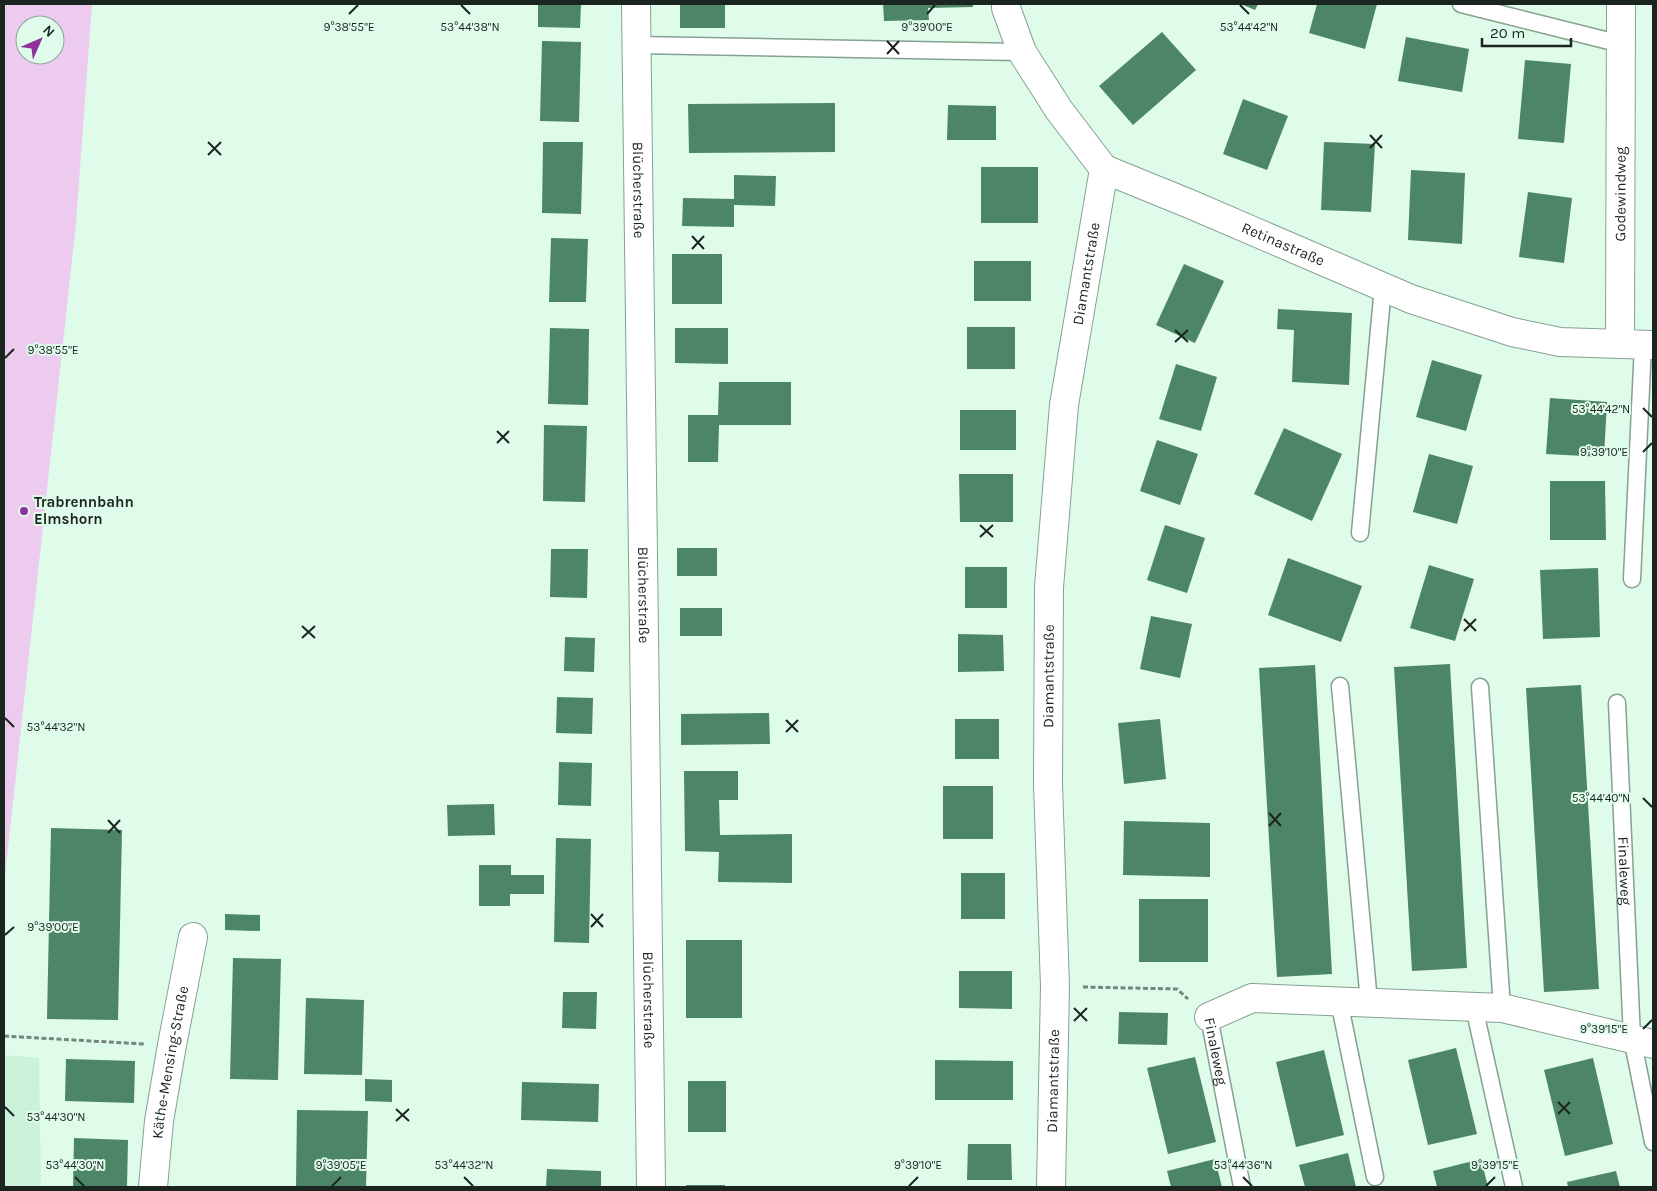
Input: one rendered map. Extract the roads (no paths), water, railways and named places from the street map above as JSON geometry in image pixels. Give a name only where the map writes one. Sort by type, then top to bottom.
[{"type":"street","name":"Blücherstraße","points":[[636,4],[651,1187]]},
{"type":"street","points":[[1006,4],[1022,52],[1059,110],[1104,169]]},
{"type":"street","name":"Godewindweg","points":[[1621,4],[1621,44],[1639,344]]},
{"type":"street","name":"Retinastraße","points":[[1104,169],[1411,299],[1512,332],[1560,342],[1639,344]]},
{"type":"street","name":"Diamantstraße","points":[[1051,1187],[1055,987],[1048,784],[1049,587],[1064,405],[1104,169]]},
{"type":"street","name":"Käthe-Mensing-Straße","points":[[153,1187],[159,1121],[193,936]]},
{"type":"street","name":"Finaleweg","points":[[1210,1017],[1252,998],[1502,1008],[1643,1041]]},
{"type":"lane","points":[[1461,4],[1621,44]]},
{"type":"lane","points":[[637,45],[1022,52]]},
{"type":"lane","points":[[1360,533],[1383,287]]},
{"type":"lane","points":[[1632,578],[1639,344]]},
{"type":"lane","points":[[1340,686],[1369,1002]]},
{"type":"lane","points":[[1480,687],[1502,1008]]},
{"type":"lane","name":"Finaleweg","points":[[1617,703],[1643,1041],[1653,1142]]},
{"type":"lane","points":[[1339,1001],[1375,1177]]},
{"type":"lane","points":[[1474,1007],[1514,1187]]},
{"type":"lane","name":"Finaleweg","points":[[1210,1017],[1242,1187]]},
{"type":"place","name":"Trabrennbahn Elmshorn","points":[[24,511]]}]
